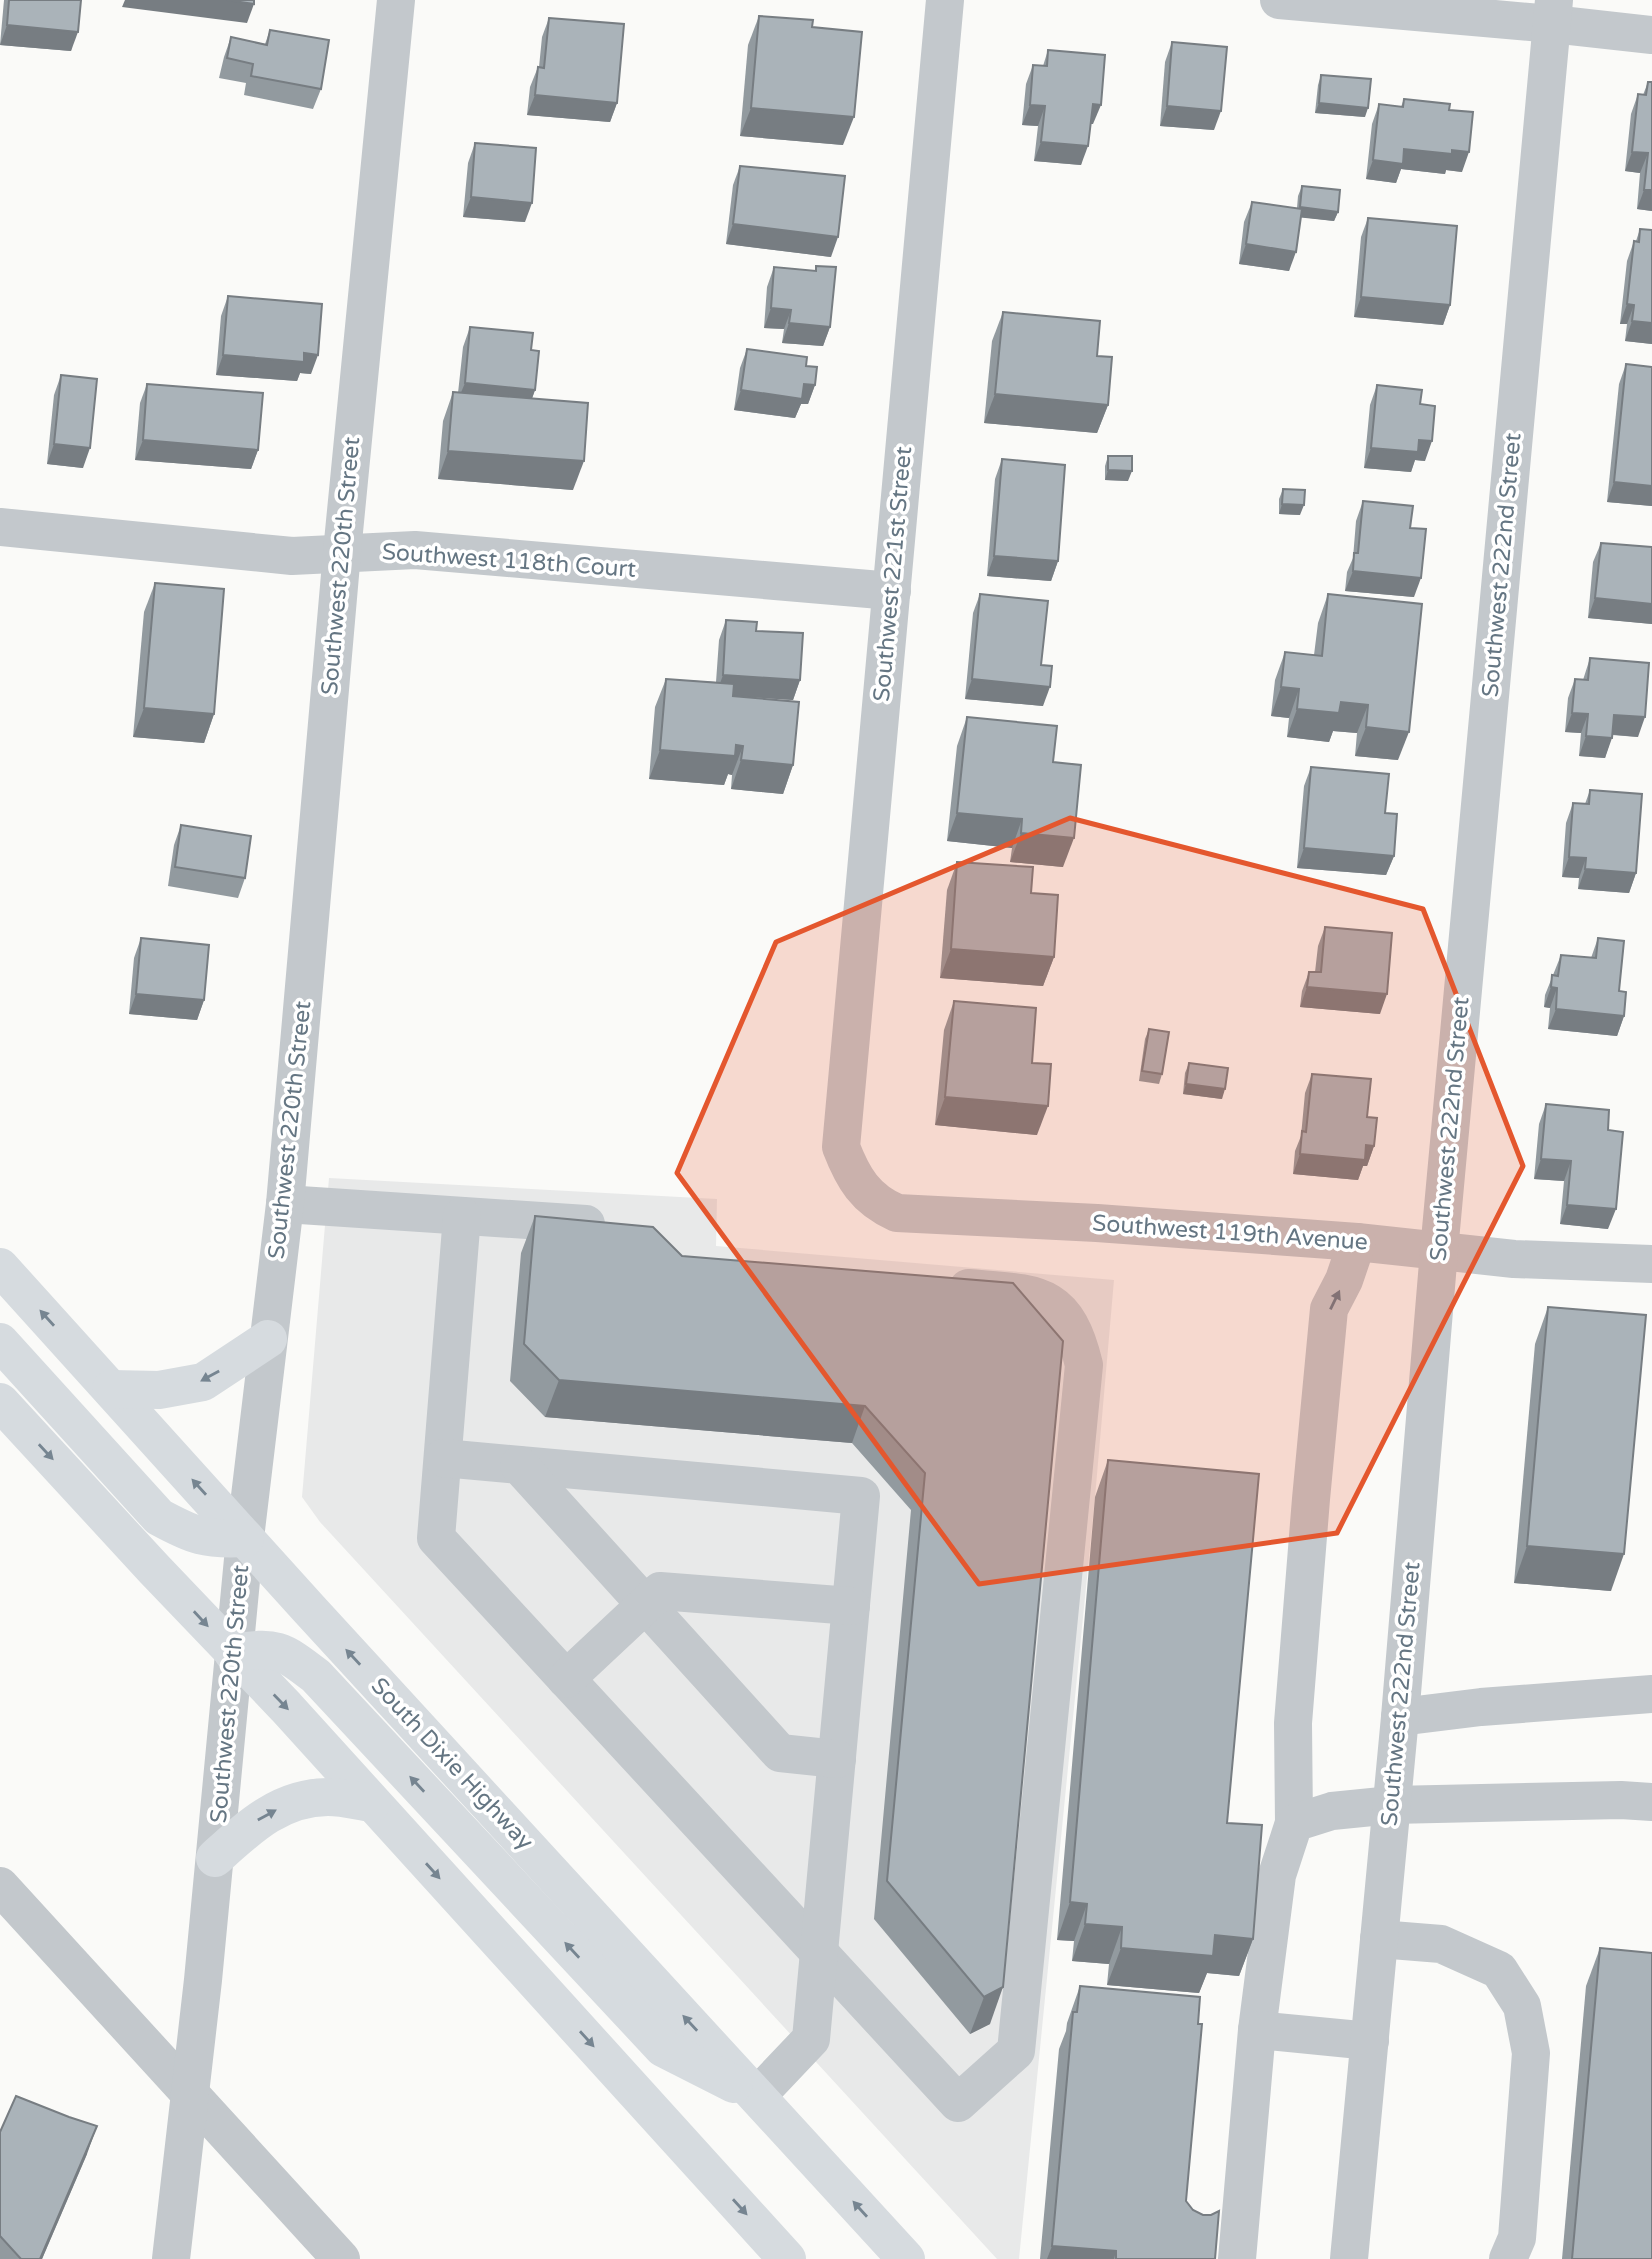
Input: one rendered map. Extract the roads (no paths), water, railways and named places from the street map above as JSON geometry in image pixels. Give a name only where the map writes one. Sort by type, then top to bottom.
[{"type":"highway","name":"South Dixie Highway","points":[[0,1267],[906,2259]]},
{"type":"highway","points":[[111,1389],[159,1390],[203,1381],[268,1339]]},
{"type":"highway","points":[[0,1342],[159,1517],[189,1534],[214,1539],[245,1538]]},
{"type":"highway","points":[[0,1402],[286,1707],[787,2259]]},
{"type":"highway","points":[[233,1653],[261,1648],[280,1650],[316,1676],[663,2048],[757,2096]]},
{"type":"highway","points":[[215,1858],[257,1820],[293,1801],[329,1797],[372,1803]]},
{"type":"street","name":"Southwest 220th Street","points":[[171,2259],[215,1858],[245,1538],[285,1204],[342,552],[396,0]]},
{"type":"street","name":"Southwest 221st Street","points":[[841,1147],[945,0]]},
{"type":"street","points":[[1279,0],[1553,12],[1652,35]]},
{"type":"street","name":"Southwest 222nd Street","points":[[1349,2259],[1553,12]]},
{"type":"street","name":"Southwest 118th Court","points":[[0,527],[292,556],[415,550],[892,591]]},
{"type":"street","name":"Southwest 119th Avenue","points":[[841,1147],[853,1177],[884,1207],[897,1213],[1097,1223],[1357,1242],[1514,1259],[1652,1264]]},
{"type":"street","points":[[285,1204],[614,1226]]},
{"type":"street","points":[[462,1216],[436,1538],[958,2103],[1016,2051],[1084,1365],[1077,1336],[1062,1313],[1046,1299],[1024,1293],[929,1285]]},
{"type":"street","points":[[1237,2259],[1257,2030],[1277,1875],[1294,1823],[1293,1723],[1329,1309],[1344,1280],[1357,1242]]},
{"type":"street","points":[[443,1458],[862,1496],[811,2039],[757,2096]]},
{"type":"street","points":[[519,1465],[780,1753],[836,1759]]},
{"type":"street","points":[[566,1679],[660,1591],[851,1606]]},
{"type":"street","points":[[1400,1717],[1480,1707],[1652,1694]]},
{"type":"street","points":[[1294,1823],[1332,1811],[1392,1805],[1621,1800],[1652,1802]]},
{"type":"street","points":[[0,1886],[341,2259]]},
{"type":"street","points":[[1379,1939],[1441,1944],[1499,1970],[1522,2006],[1531,2053],[1517,2238],[1507,2259]]},
{"type":"street","points":[[1257,2030],[1370,2040]]}]
